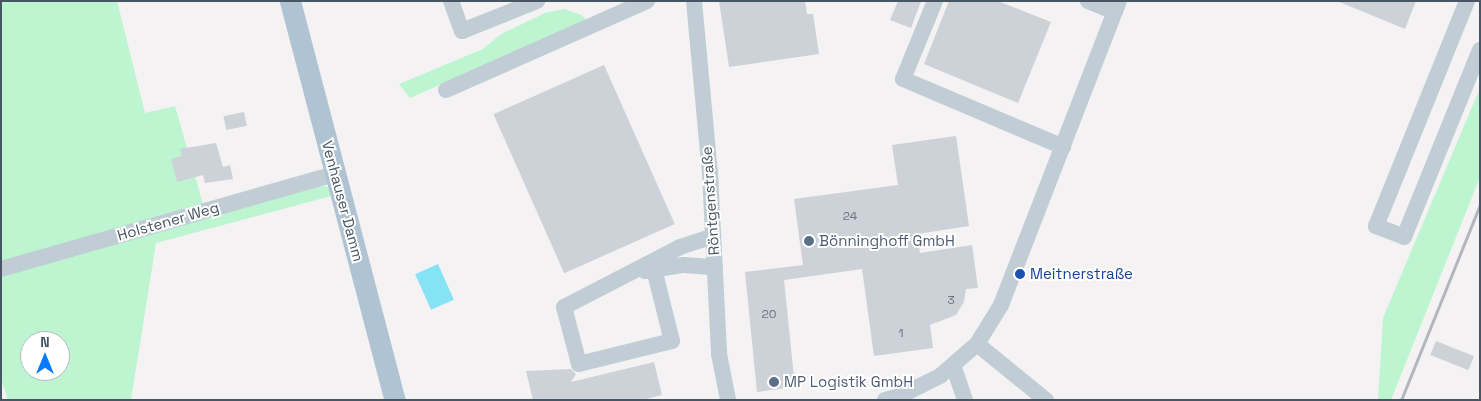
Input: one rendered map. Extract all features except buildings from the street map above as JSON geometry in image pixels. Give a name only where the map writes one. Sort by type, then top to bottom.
[{"type":"main road","name":"Venhauser Damm","points":[[290,1],[395,400]]},
{"type":"street","points":[[451,1],[462,31],[537,1]]},
{"type":"street","points":[[446,90],[647,1]]},
{"type":"street","name":"Röntgenstraße","points":[[694,1],[713,236],[719,354],[728,400]]},
{"type":"street","points":[[935,1],[903,79],[1063,147]]},
{"type":"street","points":[[885,400],[911,395],[940,376],[977,344],[1001,305],[1117,7],[1088,1]]},
{"type":"street","points":[[1467,1],[1376,226],[1404,237],[1480,50]]},
{"type":"street","name":"Holstener Weg","points":[[1,269],[335,174]]},
{"type":"street","points":[[654,270],[672,341],[579,364],[564,307],[680,247],[713,236]]},
{"type":"street","points":[[619,278],[684,265],[715,267]]},
{"type":"street","points":[[977,344],[1046,400]]},
{"type":"street","points":[[953,365],[965,400]]},
{"type":"green space","points":[[1,1],[117,1],[145,113],[175,106],[205,211],[315,185],[330,187],[331,196],[156,243],[131,400],[8,400],[1,379]]},
{"type":"green space","points":[[564,9],[582,15],[587,21],[410,98],[399,84],[483,49],[501,34],[545,13]]},
{"type":"green space","points":[[1480,88],[1480,177],[1391,400],[1378,400],[1383,318]]},
{"type":"water","points":[[438,264],[454,300],[431,310],[415,274]]},
{"type":"railway","points":[[1401,400],[1480,204]]},
{"type":"place","name":"Bönninghoff GmbH","points":[[809,241]]},
{"type":"place","name":"Meitnerstraße","points":[[1020,274]]},
{"type":"place","name":"MP Logistik GmbH","points":[[774,382]]}]
